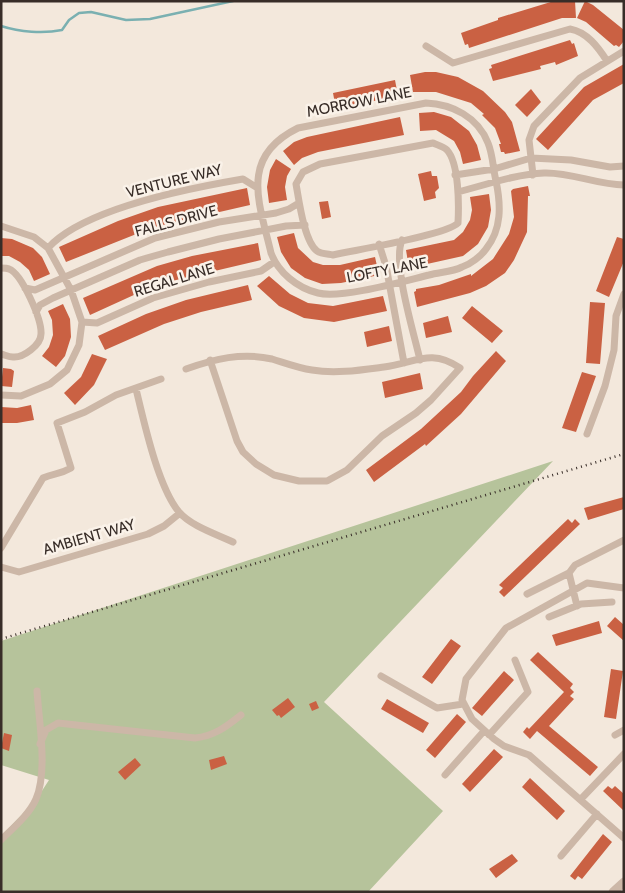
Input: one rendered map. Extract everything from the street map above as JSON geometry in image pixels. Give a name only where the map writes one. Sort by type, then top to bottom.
[{"type":"street","points":[[426,46],[453,63],[570,29],[580,32],[591,40],[607,61]]},
{"type":"street","points":[[533,175],[529,140],[534,126],[580,78],[624,51]]},
{"type":"street","name":"MORROW LANE","points":[[261,216],[256,187],[260,171],[268,154],[281,137],[298,128],[426,103],[454,107],[466,115],[488,143],[496,183]]},
{"type":"street","points":[[433,143],[445,148],[451,156],[458,192],[458,223],[454,227],[437,233],[333,255],[318,252],[310,242],[299,203],[296,184],[303,172],[320,164],[433,143]]},
{"type":"street","points":[[455,175],[494,169],[530,158],[571,160],[610,167],[624,166]]},
{"type":"street","points":[[458,192],[545,173],[575,176],[608,185],[624,185]]},
{"type":"street","name":"VENTURE WAY","points":[[48,248],[59,236],[95,219],[148,199],[243,179],[256,187]]},
{"type":"street","name":"LOFTY LANE","points":[[261,216],[274,262],[288,278],[303,288],[318,293],[332,294],[402,282],[463,267],[486,249],[497,231],[499,193],[496,183]]},
{"type":"street","name":"FALLS DRIVE","points":[[26,288],[35,290],[155,238],[219,222],[261,216],[289,209],[299,203]]},
{"type":"street","name":"FALLS DRIVE","points":[[36,312],[40,305],[71,290],[149,258],[219,239],[305,225]]},
{"type":"street","points":[[1,226],[34,237],[48,248],[71,290],[82,322],[80,345],[67,370],[50,384],[21,396],[1,395]]},
{"type":"street","points":[[402,240],[398,248],[402,282],[420,360]]},
{"type":"street","points":[[379,244],[404,364]]},
{"type":"street","name":"REGAL LANE","points":[[82,322],[97,322],[153,298],[209,282],[261,271],[274,262]]},
{"type":"street","points":[[1,268],[10,269],[19,277],[26,288],[36,312],[42,335],[31,350],[13,357],[1,354]]},
{"type":"street","points":[[587,434],[605,386],[614,350],[616,316],[624,294]]},
{"type":"street","points":[[186,369],[210,360],[240,356],[270,359],[312,370],[335,371],[404,364],[432,356],[447,360],[460,368],[431,400],[382,436],[347,470],[336,477],[315,481],[299,481],[274,475],[243,452],[237,441],[210,360]]},
{"type":"street","points":[[1,548],[43,478],[51,474],[60,475],[71,468],[57,423],[85,412],[116,395],[160,379]]},
{"type":"street","points":[[136,389],[161,476],[180,513],[189,520],[233,542]]},
{"type":"street","name":"AMBIENT WAY","points":[[1,567],[19,572],[135,539],[158,530],[180,513]]},
{"type":"street","points":[[527,594],[569,573],[575,565],[624,540]]},
{"type":"street","points":[[569,573],[577,606]]},
{"type":"street","points":[[624,588],[587,583],[506,628],[466,679],[463,691],[464,704],[472,720],[504,746],[529,754],[624,838]]},
{"type":"street","points":[[549,617],[577,606],[612,602]]},
{"type":"street","points":[[445,775],[528,692],[515,660]]},
{"type":"street","points":[[381,676],[437,708],[464,704]]},
{"type":"street","points":[[1,840],[31,809],[36,798],[41,771],[37,691]]},
{"type":"street","points":[[40,744],[46,730],[58,723],[195,738],[208,736],[223,729],[240,715]]},
{"type":"street","points":[[615,736],[624,730]]},
{"type":"street","points":[[581,799],[624,754]]},
{"type":"street","points":[[561,856],[597,814]]},
{"type":"street","points":[[613,892],[624,882]]},
{"type":"green space","points":[[553,461],[324,702],[443,811],[368,892],[1,892],[1,836],[36,800],[49,780],[1,765],[1,641]]},
{"type":"building","points":[[554,1],[575,1],[576,18],[562,18],[469,48],[468,44],[465,45],[461,33],[498,20],[498,18]]},
{"type":"building","points":[[585,1],[593,5],[624,30],[624,41],[619,47],[614,46],[586,22],[577,18]]},
{"type":"building","points":[[570,40],[572,44],[574,43],[578,56],[556,65],[555,62],[540,66],[541,69],[493,81],[489,69],[492,68],[491,65]]},
{"type":"building","points":[[624,64],[624,83],[593,100],[548,150],[536,139],[584,87]]},
{"type":"building","points":[[436,72],[458,77],[483,91],[505,112],[512,122],[520,151],[505,154],[501,152],[499,144],[501,144],[495,128],[482,115],[484,114],[471,103],[436,92],[413,92],[410,75]]},
{"type":"building","points":[[395,80],[398,96],[336,109],[333,93]]},
{"type":"building","points":[[531,89],[541,102],[527,117],[515,105]]},
{"type":"building","points":[[434,112],[451,117],[469,131],[477,145],[481,160],[463,164],[460,152],[454,141],[436,130],[420,131],[419,113]]},
{"type":"building","points":[[400,117],[404,135],[318,152],[302,158],[294,165],[283,151],[294,142],[307,137]]},
{"type":"building","points":[[276,159],[291,169],[287,176],[285,187],[287,200],[269,203],[267,187],[270,170]]},
{"type":"building","points":[[431,171],[432,176],[437,176],[439,188],[435,192],[436,198],[424,201],[418,174]]},
{"type":"building","points":[[528,186],[530,196],[528,196],[527,232],[514,260],[505,273],[486,286],[470,293],[417,307],[414,292],[416,289],[439,285],[471,274],[471,276],[493,259],[509,234],[514,217],[511,191]]},
{"type":"building","points":[[247,188],[250,205],[154,227],[66,262],[59,247],[118,221],[158,207]]},
{"type":"building","points":[[489,194],[491,210],[488,227],[478,244],[463,256],[409,268],[406,250],[454,240],[463,232],[470,220],[472,210],[470,197]]},
{"type":"building","points":[[328,201],[331,217],[322,219],[319,202]]},
{"type":"building","points":[[294,233],[298,248],[313,262],[323,265],[340,265],[375,257],[379,275],[341,283],[322,284],[305,278],[291,268],[281,252],[277,237]]},
{"type":"building","points":[[617,237],[624,239],[624,261],[609,297],[596,291]]},
{"type":"building","points":[[1,238],[12,239],[33,248],[42,257],[50,274],[34,281],[29,270],[20,262],[9,256],[1,256]]},
{"type":"building","points":[[258,243],[261,260],[172,281],[147,289],[90,315],[83,298],[157,266],[192,256]]},
{"type":"building","points":[[269,276],[290,294],[308,303],[333,306],[383,296],[387,311],[334,322],[304,318],[279,306],[257,286]]},
{"type":"building","points":[[248,285],[252,300],[201,312],[164,324],[105,350],[98,336],[146,314],[186,300]]},
{"type":"building","points":[[590,302],[605,303],[600,364],[586,363]]},
{"type":"building","points":[[63,304],[70,319],[71,337],[65,356],[56,367],[42,356],[49,347],[53,335],[52,320],[48,311]]},
{"type":"building","points":[[472,306],[503,331],[492,343],[462,318]]},
{"type":"building","points":[[448,316],[452,332],[426,338],[423,323]]},
{"type":"building","points":[[389,326],[392,341],[367,347],[364,332]]},
{"type":"building","points":[[496,351],[506,361],[461,414],[426,446],[425,444],[374,482],[366,470],[421,429],[461,392]]},
{"type":"building","points":[[92,354],[107,359],[94,385],[75,405],[64,393],[81,377]]},
{"type":"building","points":[[3,368],[14,371],[12,387],[1,386]]},
{"type":"building","points":[[582,372],[596,376],[576,432],[562,428]]},
{"type":"building","points":[[420,373],[423,389],[385,398],[382,382]]},
{"type":"building","points":[[31,405],[34,420],[1,423],[1,407],[17,408]]},
{"type":"building","points":[[624,497],[624,509],[588,520],[584,508]]},
{"type":"building","points":[[568,519],[572,523],[575,519],[580,524],[504,597],[499,592],[503,588],[499,585]]},
{"type":"building","points":[[615,617],[624,625],[624,641],[607,626]]},
{"type":"building","points":[[599,621],[602,633],[556,646],[552,635]]},
{"type":"building","points":[[451,639],[461,646],[432,684],[422,677]]},
{"type":"building","points":[[538,652],[573,684],[570,688],[574,692],[570,696],[574,699],[549,726],[598,767],[590,776],[537,731],[530,739],[523,732],[527,727],[529,729],[564,692],[530,660]]},
{"type":"building","points":[[611,669],[623,671],[616,719],[604,717]]},
{"type":"building","points":[[504,671],[514,680],[482,716],[472,708]]},
{"type":"building","points":[[288,698],[295,707],[281,718],[272,710]]},
{"type":"building","points":[[387,699],[429,723],[423,733],[381,709]]},
{"type":"building","points":[[316,701],[319,708],[312,711],[309,704]]},
{"type":"building","points":[[457,714],[466,722],[435,758],[426,750]]},
{"type":"building","points":[[4,733],[12,735],[9,751],[1,748]]},
{"type":"building","points":[[494,749],[503,757],[470,792],[462,784]]},
{"type":"building","points":[[224,756],[227,764],[211,770],[209,760]]},
{"type":"building","points":[[135,758],[141,765],[125,780],[118,772]]},
{"type":"building","points":[[530,778],[565,811],[557,820],[522,787]]},
{"type":"building","points":[[608,786],[612,789],[615,786],[624,794],[624,811],[603,791]]},
{"type":"building","points":[[603,834],[612,842],[582,879],[578,876],[575,880],[570,876]]},
{"type":"building","points":[[512,854],[518,861],[496,878],[489,869]]},
{"type":"waterway","points":[[1,26],[16,30],[47,32],[62,30],[69,20],[79,13],[91,12],[126,20],[150,19],[233,1]]},
{"type":"railway","points":[[1,639],[624,454]]}]
